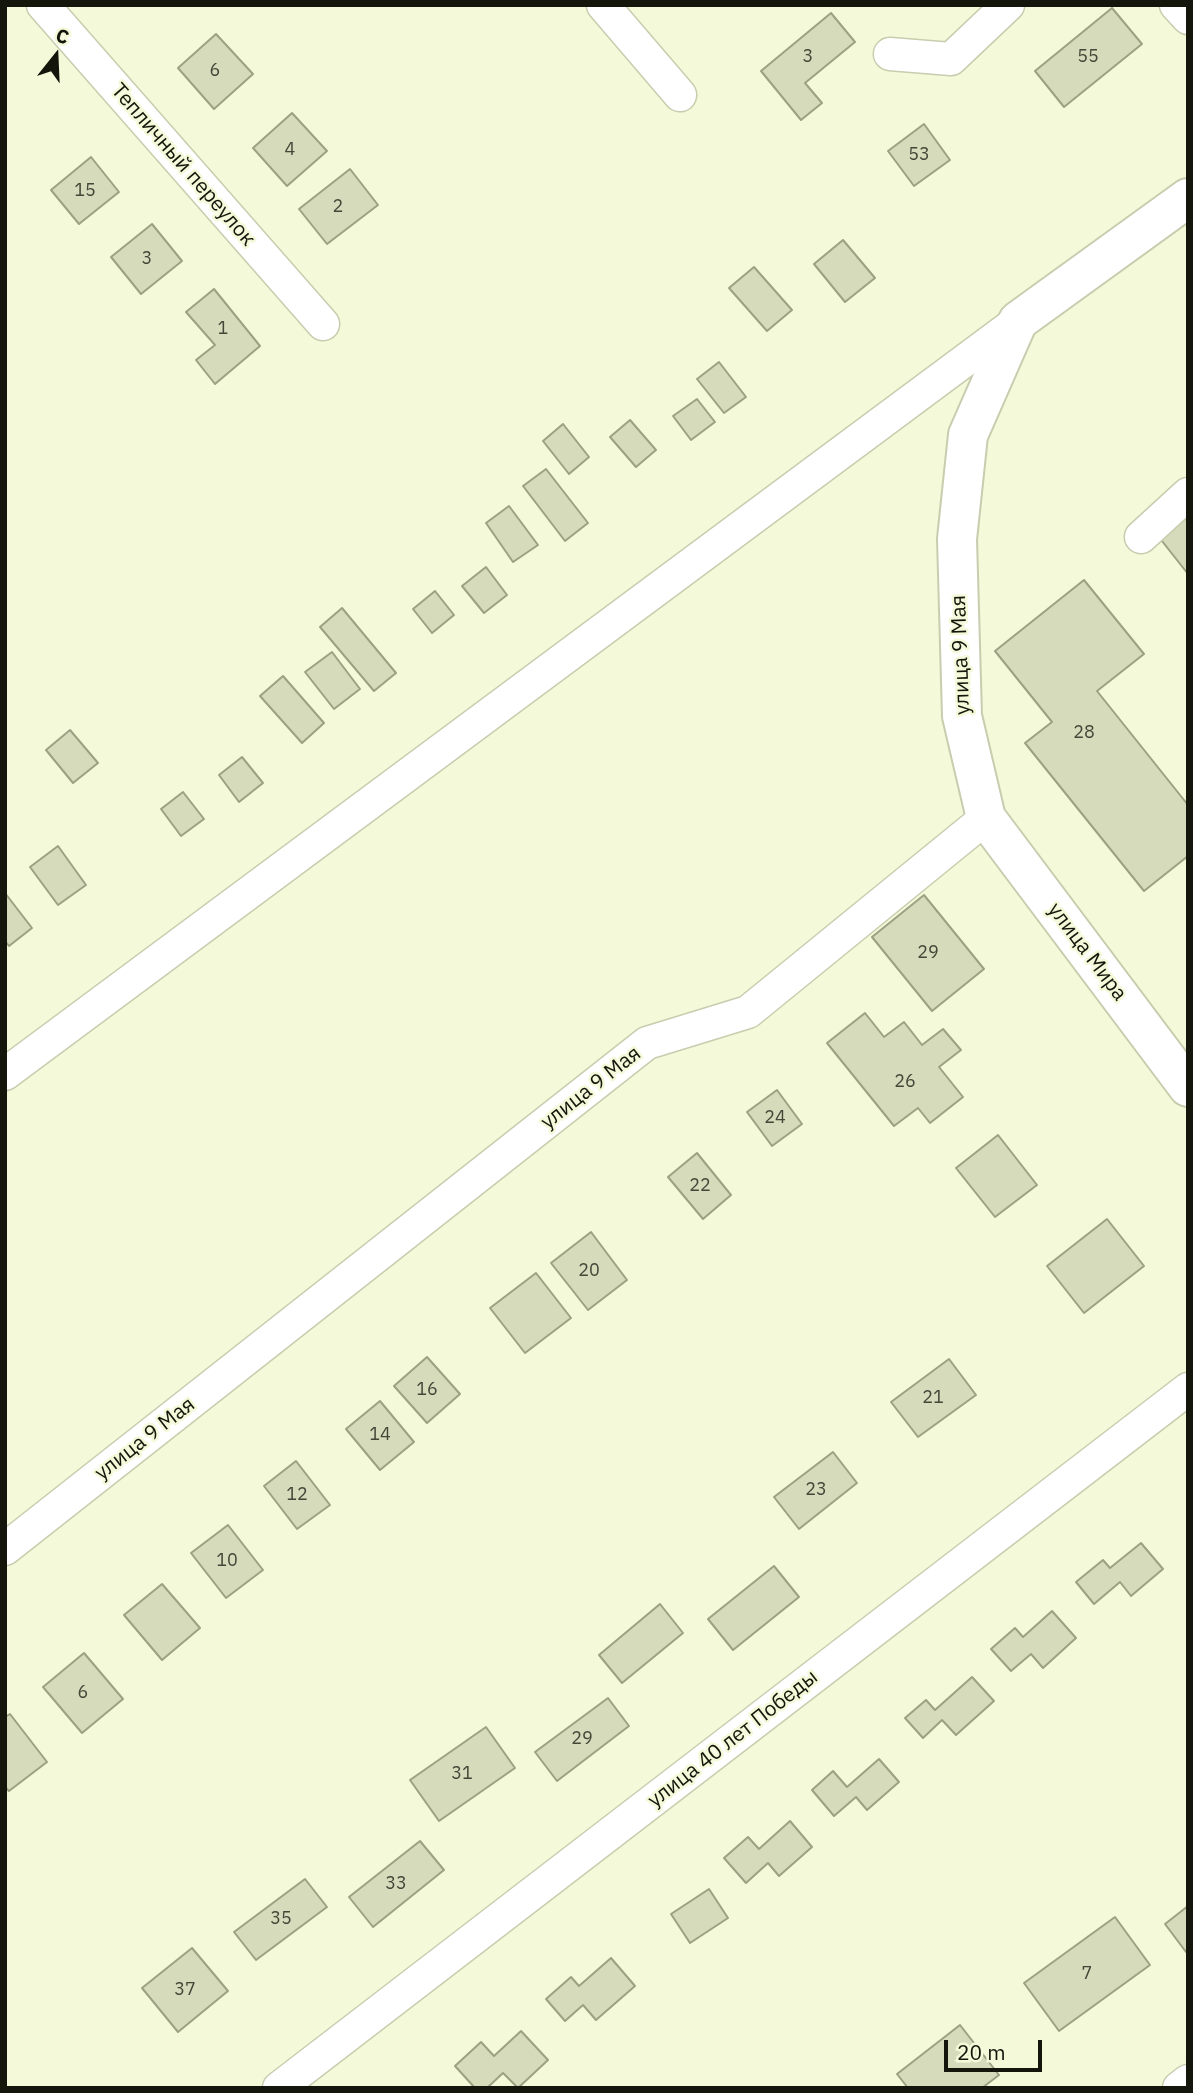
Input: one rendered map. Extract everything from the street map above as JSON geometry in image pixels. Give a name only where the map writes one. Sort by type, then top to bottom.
[{"type":"street","name":"Тепличный переулок","points":[[43,5],[323,324]]},
{"type":"street","points":[[603,5],[680,95]]},
{"type":"street","points":[[890,54],[951,59],[1008,5]]},
{"type":"street","points":[[1176,5],[1188,18]]},
{"type":"street","points":[[5,1074],[1018,321],[1188,198]]},
{"type":"street","name":"улица 9 Мая","points":[[5,1549],[648,1043],[748,1012],[986,818],[962,716],[957,538],[968,435],[1018,321]]},
{"type":"street","points":[[1141,537],[1188,494]]},
{"type":"street","name":"улица Мира","points":[[986,818],[1188,1087]]},
{"type":"street","name":"улица 40 лет Победы","points":[[279,2088],[1188,1390]]},
{"type":"street","points":[[1179,2088],[1188,2081]]},
{"type":"building","points":[[1112,8],[1142,44],[1064,107],[1035,71]]},
{"type":"building","points":[[831,13],[855,42],[805,83],[822,103],[801,120],[761,71]]},
{"type":"building","points":[[216,34],[253,74],[214,109],[178,68]]},
{"type":"building","points":[[292,113],[327,151],[287,186],[253,148]]},
{"type":"building","points":[[924,124],[950,160],[914,186],[888,151]]},
{"type":"building","points":[[91,157],[119,192],[79,224],[51,190]]},
{"type":"building","points":[[350,169],[378,205],[327,244],[299,209]]},
{"type":"building","points":[[152,224],[182,261],[141,294],[111,257]]},
{"type":"building","points":[[843,240],[875,278],[845,302],[814,264]]},
{"type":"building","points":[[754,267],[792,310],[767,331],[729,288]]},
{"type":"building","points":[[214,289],[260,346],[215,384],[196,360],[215,345],[186,312]]},
{"type":"building","points":[[719,362],[746,397],[724,413],[697,379]]},
{"type":"building","points":[[697,399],[715,422],[691,440],[673,416]]},
{"type":"building","points":[[630,420],[656,450],[636,467],[610,437]]},
{"type":"building","points":[[563,424],[589,457],[569,474],[543,441]]},
{"type":"building","points":[[546,469],[588,523],[565,541],[523,486]]},
{"type":"building","points":[[509,506],[538,545],[513,562],[486,523]]},
{"type":"building","points":[[1188,512],[1188,574],[1158,536]]},
{"type":"building","points":[[486,567],[507,595],[484,613],[462,586]]},
{"type":"building","points":[[1084,580],[1144,654],[1097,691],[1188,805],[1188,856],[1144,891],[1025,743],[1052,722],[995,651]]},
{"type":"building","points":[[435,591],[454,615],[432,633],[413,609]]},
{"type":"building","points":[[342,608],[396,673],[374,691],[320,627]]},
{"type":"building","points":[[332,652],[360,689],[334,709],[305,672]]},
{"type":"building","points":[[283,676],[324,723],[302,743],[260,696]]},
{"type":"building","points":[[70,730],[98,763],[73,783],[46,750]]},
{"type":"building","points":[[242,757],[263,783],[239,802],[219,775]]},
{"type":"building","points":[[183,792],[204,819],[181,836],[161,809]]},
{"type":"building","points":[[58,846],[86,885],[58,905],[30,867]]},
{"type":"building","points":[[5,893],[32,928],[9,946],[5,941]]},
{"type":"building","points":[[924,895],[984,969],[932,1011],[872,937]]},
{"type":"building","points":[[865,1013],[884,1037],[904,1022],[922,1045],[943,1029],[961,1050],[939,1067],[963,1097],[930,1123],[918,1108],[894,1126],[827,1043]]},
{"type":"building","points":[[777,1090],[802,1124],[772,1146],[747,1112]]},
{"type":"building","points":[[998,1135],[1037,1185],[995,1217],[956,1168]]},
{"type":"building","points":[[697,1153],[731,1195],[703,1219],[668,1177]]},
{"type":"building","points":[[1107,1219],[1144,1266],[1084,1313],[1047,1266]]},
{"type":"building","points":[[591,1232],[627,1280],[588,1310],[551,1263]]},
{"type":"building","points":[[536,1273],[571,1318],[525,1353],[490,1308]]},
{"type":"building","points":[[427,1357],[460,1394],[427,1423],[394,1386]]},
{"type":"building","points":[[949,1359],[976,1395],[918,1437],[891,1402]]},
{"type":"building","points":[[380,1401],[414,1442],[380,1470],[346,1429]]},
{"type":"building","points":[[833,1452],[857,1483],[799,1529],[774,1497]]},
{"type":"building","points":[[296,1461],[330,1505],[297,1529],[264,1486]]},
{"type":"building","points":[[228,1525],[263,1570],[226,1598],[191,1553]]},
{"type":"building","points":[[1141,1543],[1163,1569],[1131,1596],[1120,1582],[1094,1604],[1076,1582],[1103,1560],[1110,1568]]},
{"type":"building","points":[[774,1566],[799,1597],[733,1650],[708,1619]]},
{"type":"building","points":[[162,1584],[200,1628],[162,1660],[124,1615]]},
{"type":"building","points":[[660,1604],[683,1633],[622,1683],[599,1655]]},
{"type":"building","points":[[1052,1611],[1076,1638],[1043,1668],[1031,1654],[1011,1671],[991,1649],[1015,1628],[1023,1637]]},
{"type":"building","points":[[84,1653],[123,1699],[82,1733],[43,1687]]},
{"type":"building","points":[[972,1677],[994,1701],[956,1735],[942,1720],[923,1738],[905,1718],[926,1700],[935,1710]]},
{"type":"building","points":[[608,1698],[629,1726],[557,1781],[535,1752]]},
{"type":"building","points":[[10,1714],[47,1762],[9,1791],[5,1787],[5,1717]]},
{"type":"building","points":[[486,1727],[515,1768],[439,1821],[410,1780]]},
{"type":"building","points":[[879,1759],[899,1782],[867,1810],[856,1797],[834,1816],[812,1790],[833,1771],[847,1787]]},
{"type":"building","points":[[790,1821],[812,1847],[779,1876],[768,1863],[746,1883],[724,1858],[748,1837],[759,1849]]},
{"type":"building","points":[[420,1841],[444,1870],[373,1927],[349,1897]]},
{"type":"building","points":[[305,1879],[327,1907],[256,1960],[234,1932]]},
{"type":"building","points":[[709,1889],[728,1918],[690,1943],[671,1914]]},
{"type":"building","points":[[1188,1906],[1188,1951],[1186,1952],[1165,1924]]},
{"type":"building","points":[[1115,1917],[1150,1965],[1059,2031],[1024,1983]]},
{"type":"building","points":[[192,1948],[228,1991],[178,2032],[142,1988]]},
{"type":"building","points":[[611,1958],[635,1986],[596,2020],[583,2005],[565,2021],[546,1999],[571,1977],[579,1986]]},
{"type":"building","points":[[960,2025],[999,2075],[982,2088],[908,2088],[897,2074]]},
{"type":"building","points":[[521,2031],[548,2060],[518,2088],[503,2073],[487,2088],[475,2088],[455,2066],[481,2042],[494,2056]]}]
